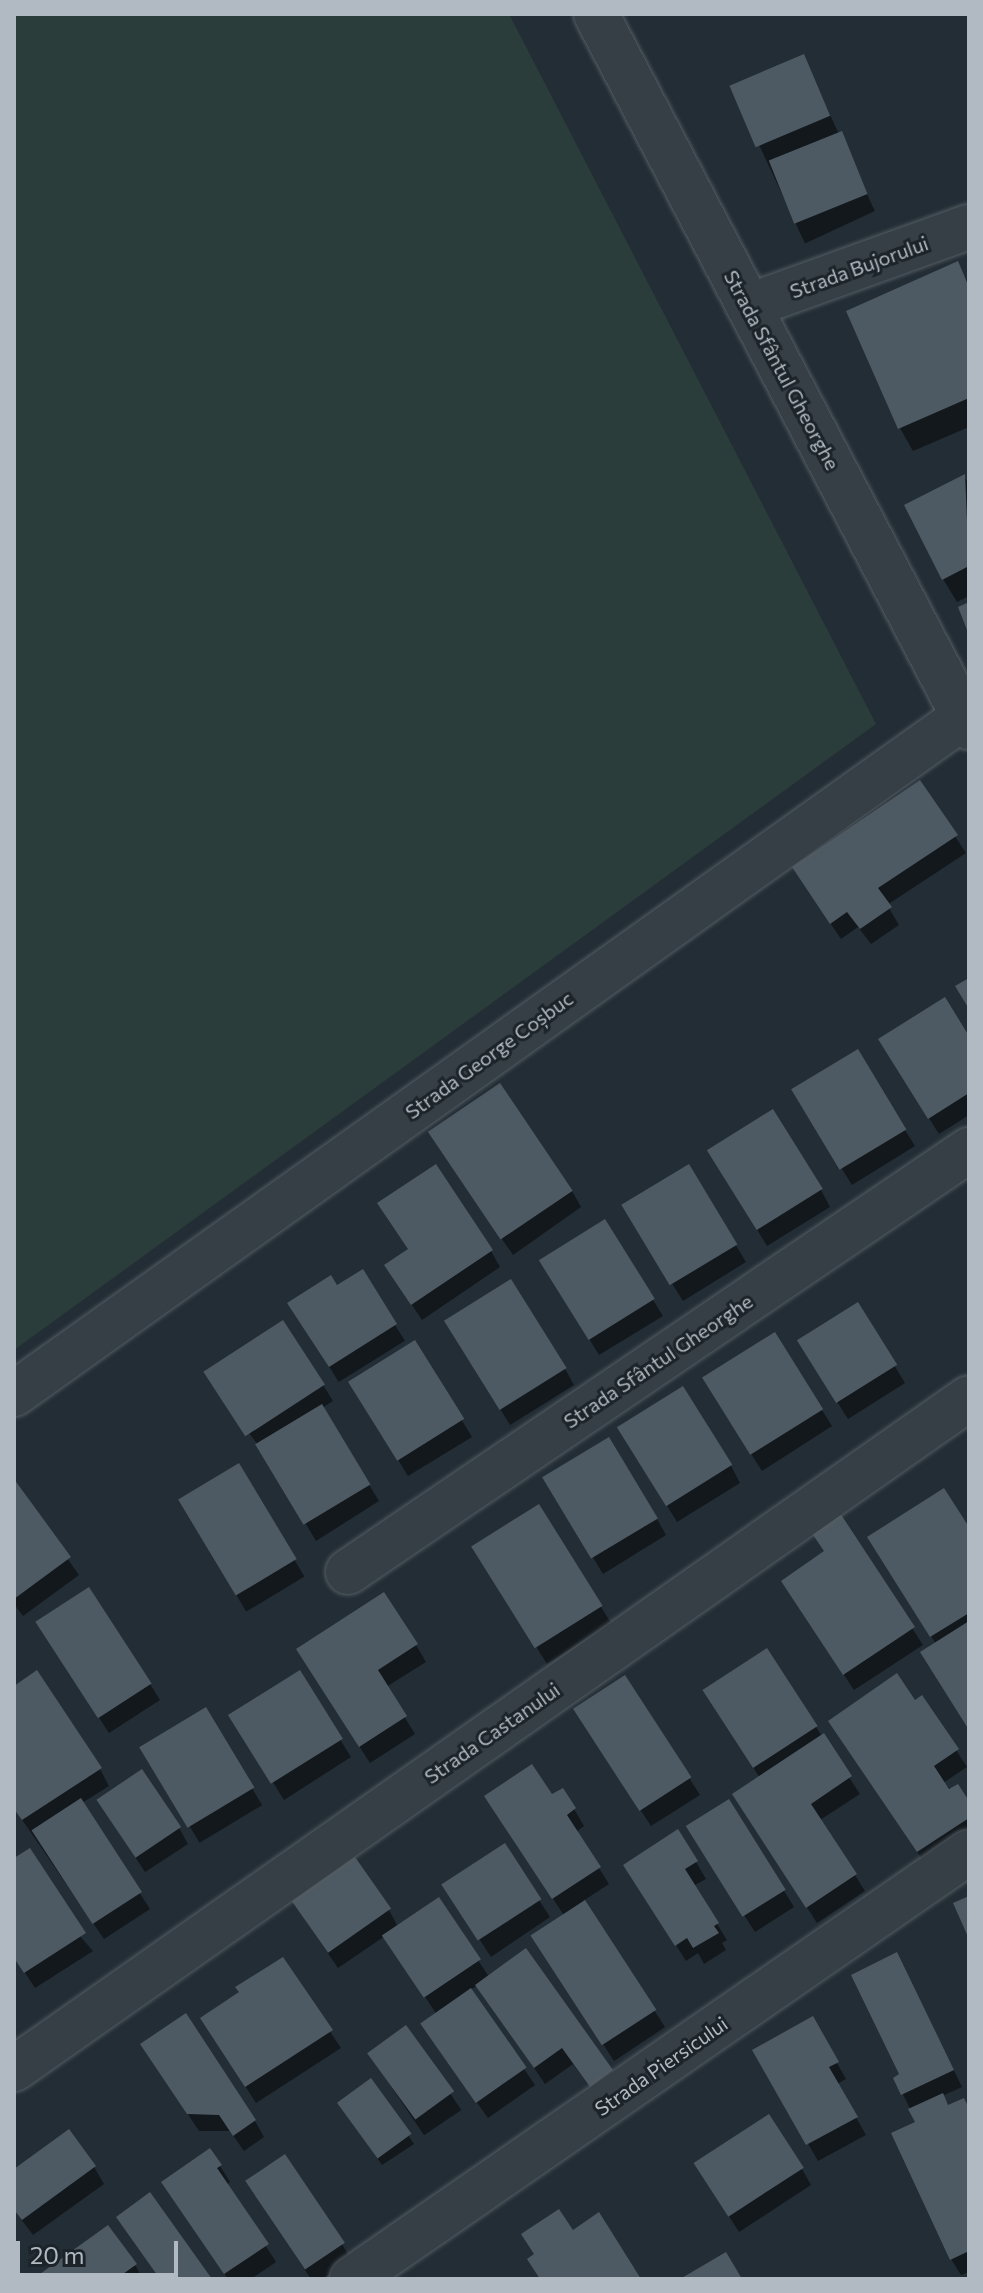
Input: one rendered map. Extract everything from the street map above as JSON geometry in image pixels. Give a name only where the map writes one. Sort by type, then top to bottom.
[{"type":"street","name":"Strada Sfântul Gheorghe","points":[[596,14],[967,719]]},
{"type":"street","name":"Strada Bujorului","points":[[749,306],[969,227]]},
{"type":"street","name":"Strada George Coșbuc","points":[[14,1394],[967,719]]},
{"type":"street","name":"Strada Sfântul Gheorghe","points":[[348,1572],[969,1150]]},
{"type":"street","name":"Strada Castanului","points":[[14,2069],[969,1398]]},
{"type":"street","name":"Strada Piersicului","points":[[352,2279],[969,1852]]},
{"type":"shaded area","points":[[14,14],[509,14],[876,724],[14,1350]]},
{"type":"building","points":[[804,54],[830,116],[756,147],[729,86]]},
{"type":"building","points":[[842,131],[867,194],[794,224],[769,161]]},
{"type":"building","points":[[958,261],[969,287],[969,398],[898,429],[846,311]]},
{"type":"building","points":[[965,474],[969,566],[942,580],[904,505]]},
{"type":"building","points":[[969,602],[969,635],[958,607]]},
{"type":"building","points":[[920,780],[958,835],[878,888],[892,907],[860,929],[847,912],[830,924],[792,867]]},
{"type":"building","points":[[969,978],[969,1009],[955,986]]},
{"type":"building","points":[[945,997],[969,1036],[969,1093],[928,1119],[878,1039]]},
{"type":"building","points":[[858,1049],[906,1130],[840,1170],[791,1089]]},
{"type":"building","points":[[500,1083],[573,1191],[501,1239],[428,1132]]},
{"type":"building","points":[[773,1109],[823,1189],[757,1230],[707,1150]]},
{"type":"building","points":[[436,1164],[493,1250],[411,1305],[384,1265],[408,1249],[377,1203]]},
{"type":"building","points":[[689,1164],[737,1245],[670,1285],[621,1205]]},
{"type":"building","points":[[605,1219],[655,1299],[589,1340],[539,1260]]},
{"type":"building","points":[[363,1269],[397,1324],[329,1367],[287,1303],[331,1275],[337,1285]]},
{"type":"building","points":[[511,1279],[567,1368],[500,1410],[444,1321]]},
{"type":"building","points":[[858,1302],[897,1365],[836,1403],[797,1340]]},
{"type":"building","points":[[283,1320],[325,1385],[245,1436],[203,1372]]},
{"type":"building","points":[[775,1332],[823,1409],[750,1455],[702,1378]]},
{"type":"building","points":[[415,1340],[464,1419],[397,1461],[348,1382]]},
{"type":"building","points":[[683,1386],[732,1465],[666,1506],[617,1427]]},
{"type":"building","points":[[322,1404],[370,1485],[304,1525],[255,1444]]},
{"type":"building","points":[[609,1437],[658,1518],[591,1559],[542,1477]]},
{"type":"building","points":[[239,1463],[297,1559],[236,1596],[178,1500]]},
{"type":"building","points":[[14,1479],[71,1557],[14,1599]]},
{"type":"building","points":[[944,1488],[969,1527],[969,1613],[930,1637],[867,1537]]},
{"type":"building","points":[[539,1504],[603,1606],[535,1648],[471,1546]]},
{"type":"building","points":[[840,1513],[915,1627],[843,1675],[781,1581],[824,1551],[811,1532]]},
{"type":"building","points":[[89,1587],[152,1683],[98,1718],[35,1622]]},
{"type":"building","points":[[384,1592],[418,1644],[378,1670],[407,1716],[359,1747],[296,1649]]},
{"type":"building","points":[[969,1621],[969,1730],[920,1652]]},
{"type":"building","points":[[767,1648],[818,1726],[753,1768],[702,1690]]},
{"type":"building","points":[[37,1670],[102,1768],[22,1820],[14,1809],[14,1686]]},
{"type":"building","points":[[300,1670],[343,1739],[271,1784],[228,1715]]},
{"type":"building","points":[[897,1673],[915,1700],[922,1695],[959,1749],[934,1766],[949,1789],[958,1784],[969,1801],[969,1818],[917,1852],[828,1721]]},
{"type":"building","points":[[625,1675],[691,1777],[639,1811],[573,1709]]},
{"type":"building","points":[[206,1707],[254,1788],[188,1828],[139,1747]]},
{"type":"building","points":[[824,1733],[852,1776],[811,1804],[857,1874],[806,1908],[732,1794]]},
{"type":"building","points":[[532,1764],[552,1794],[563,1788],[576,1808],[567,1815],[601,1867],[552,1899],[484,1796]]},
{"type":"building","points":[[142,1769],[181,1827],[136,1858],[96,1800]]},
{"type":"building","points":[[81,1798],[142,1892],[93,1924],[32,1830]]},
{"type":"building","points":[[729,1799],[786,1890],[742,1917],[686,1826]]},
{"type":"building","points":[[678,1829],[698,1861],[685,1869],[719,1923],[714,1926],[719,1933],[693,1948],[687,1938],[675,1946],[623,1865]]},
{"type":"building","points":[[505,1843],[541,1899],[478,1941],[441,1884]]},
{"type":"building","points":[[30,1848],[86,1933],[24,1973],[14,1958],[14,1858]]},
{"type":"building","points":[[355,1857],[391,1909],[328,1953],[292,1901]]},
{"type":"building","points":[[969,1896],[969,1939],[953,1903]]},
{"type":"building","points":[[439,1897],[481,1959],[424,1998],[382,1936]]},
{"type":"building","points":[[585,1900],[656,2010],[602,2045],[530,1935]]},
{"type":"building","points":[[526,1948],[613,2070],[590,2087],[562,2048],[534,2068],[475,1985]]},
{"type":"building","points":[[897,1952],[954,2070],[901,2095],[893,2078],[899,2074],[851,1975]]},
{"type":"building","points":[[283,1957],[333,2030],[245,2087],[200,2018],[239,1992],[235,1987]]},
{"type":"building","points":[[471,1988],[527,2067],[476,2103],[420,2024]]},
{"type":"building","points":[[186,2013],[256,2120],[233,2136],[219,2115],[187,2114],[140,2044]]},
{"type":"building","points":[[813,2016],[839,2062],[829,2067],[858,2117],[806,2145],[752,2050]]},
{"type":"building","points":[[406,2025],[454,2091],[415,2120],[367,2053]]},
{"type":"building","points":[[371,2078],[412,2134],[378,2159],[337,2103]]},
{"type":"building","points":[[943,2093],[948,2105],[964,2098],[969,2108],[969,2251],[950,2260],[891,2133],[915,2122],[908,2109]]},
{"type":"building","points":[[769,2114],[804,2168],[728,2217],[694,2163]]},
{"type":"building","points":[[69,2129],[96,2166],[22,2220],[14,2210],[14,2169]]},
{"type":"building","points":[[210,2148],[222,2165],[217,2168],[269,2244],[224,2274],[161,2182]]},
{"type":"building","points":[[285,2154],[345,2243],[305,2270],[245,2181]]},
{"type":"building","points":[[150,2192],[212,2279],[160,2279],[116,2217]]},
{"type":"building","points":[[559,2209],[573,2230],[599,2212],[641,2279],[540,2279],[527,2259],[534,2254],[521,2234]]},
{"type":"building","points":[[108,2225],[137,2264],[116,2279],[33,2279]]},
{"type":"building","points":[[726,2252],[742,2279],[680,2279]]}]
